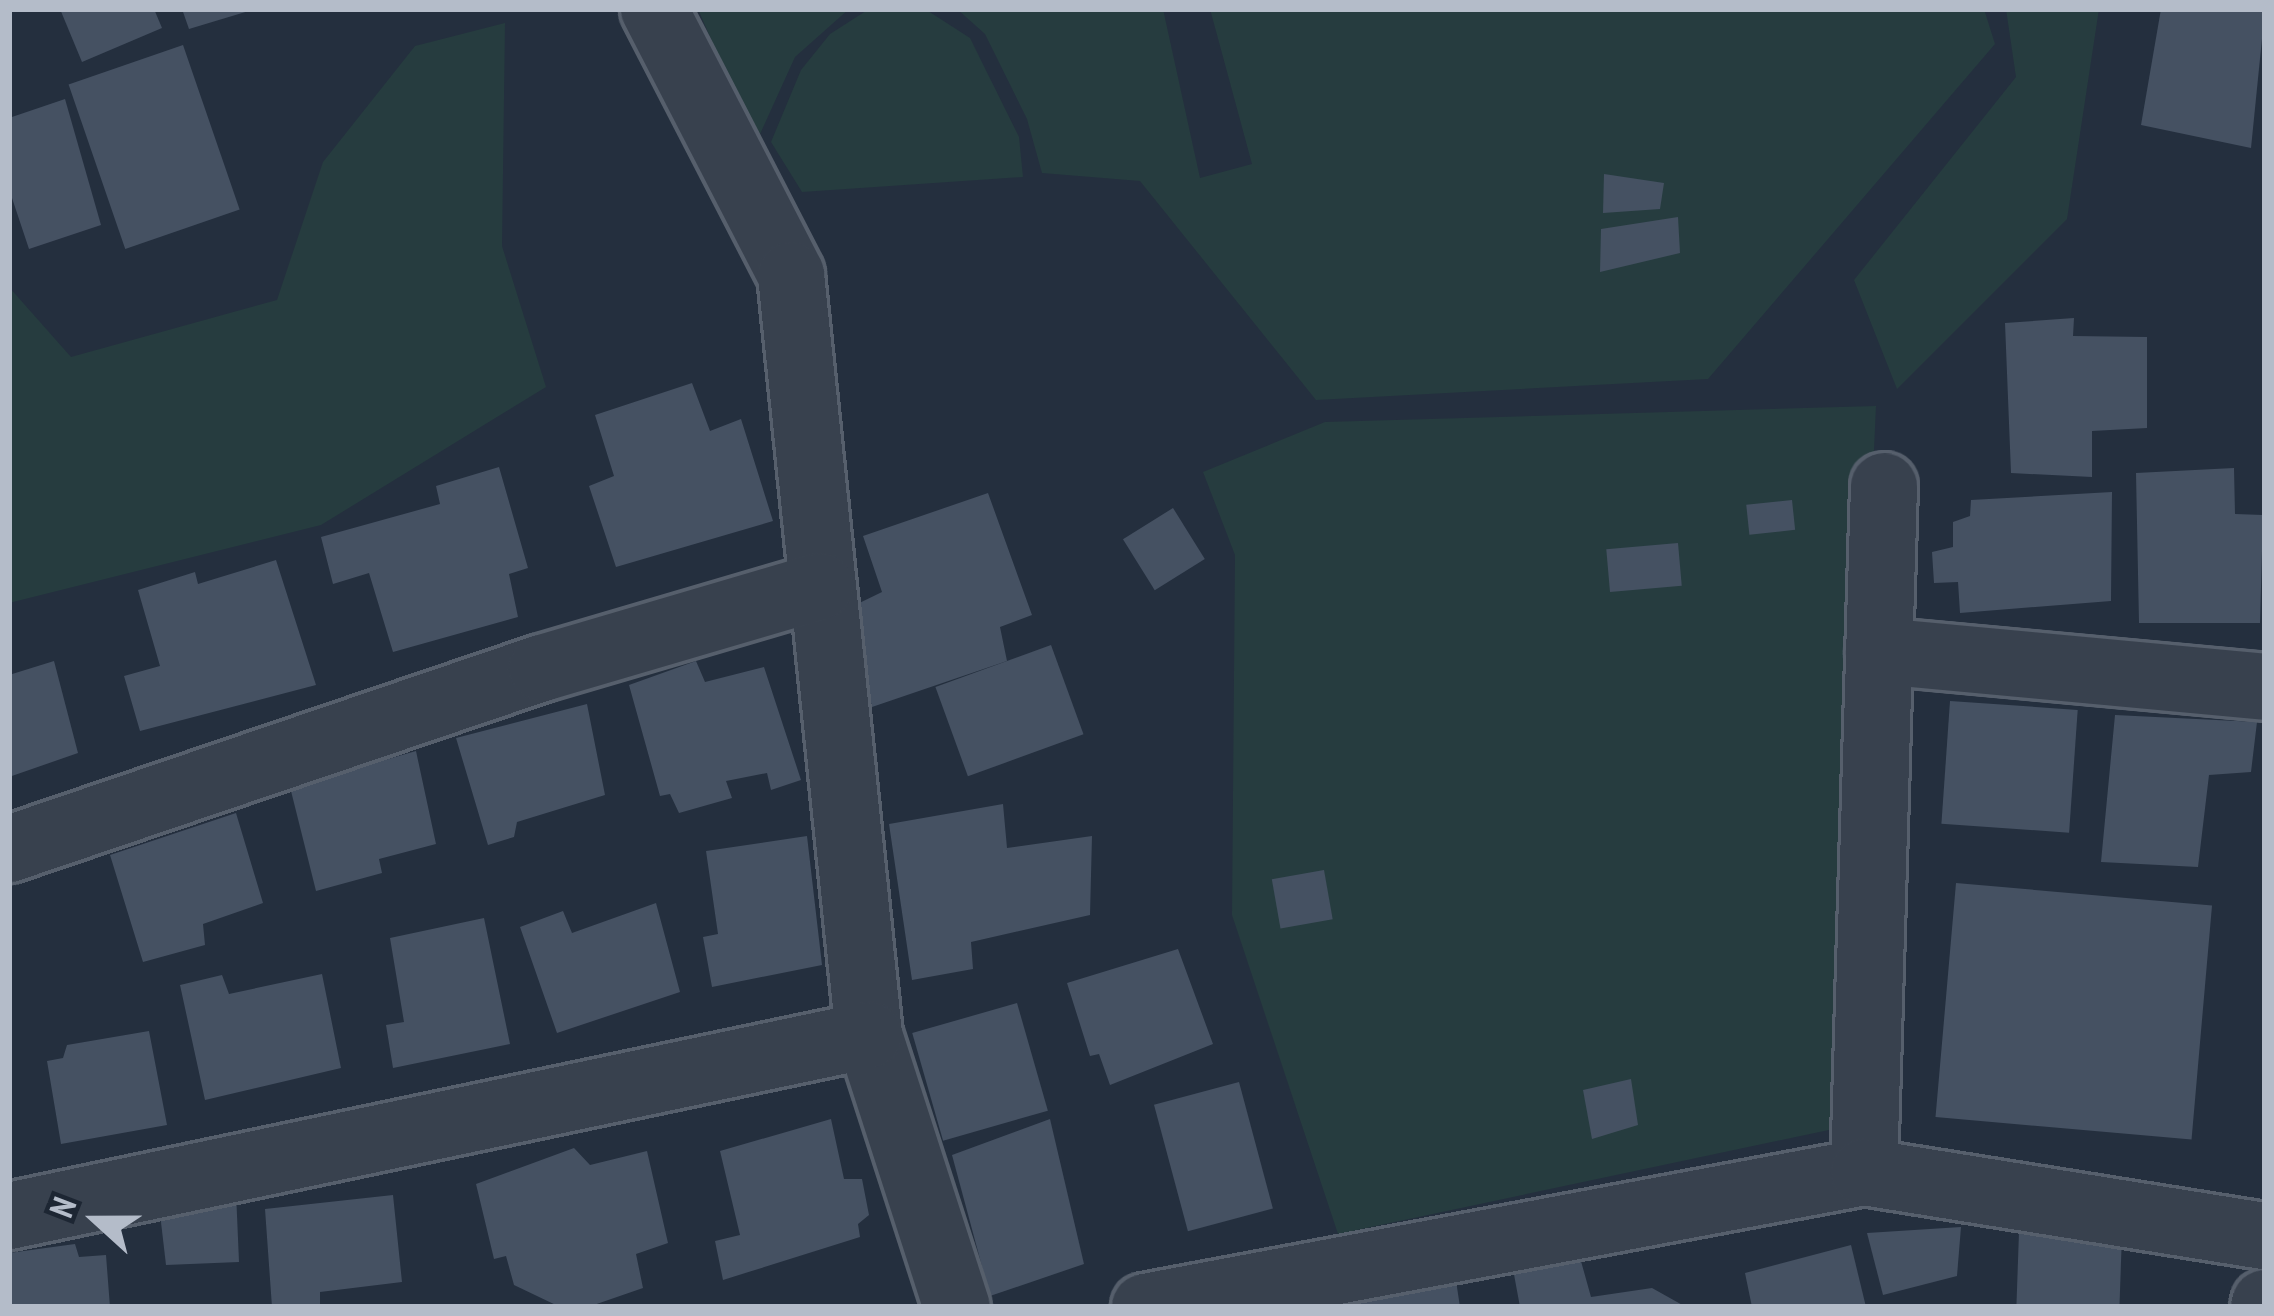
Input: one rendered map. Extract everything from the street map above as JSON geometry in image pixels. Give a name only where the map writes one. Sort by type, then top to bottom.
[{"type":"street","points":[[655,9],[791,275],[869,1035],[957,1307]]},
{"type":"street","points":[[1864,1172],[1884,486]]},
{"type":"street","points":[[9,849],[542,668],[820,586]]},
{"type":"street","points":[[1879,651],[2265,687]]},
{"type":"street","points":[[9,1216],[869,1035]]},
{"type":"street","points":[[1144,1307],[1864,1172],[2265,1236]]},
{"type":"green space","points":[[698,9],[849,9],[795,57],[756,143]]},
{"type":"green space","points":[[869,9],[925,9],[970,38],[1019,137],[1023,177],[802,192],[771,142],[801,70],[830,34]]},
{"type":"green space","points":[[957,9],[1163,9],[1200,178],[1252,164],[1210,9],[1984,9],[1995,44],[1708,379],[1316,400],[1140,181],[1042,173],[1027,119],[985,34]]},
{"type":"green space","points":[[2006,9],[2099,9],[2067,219],[1897,389],[1854,280],[2016,77]]},
{"type":"green space","points":[[505,23],[502,246],[546,387],[321,525],[9,603],[9,287],[71,357],[277,300],[323,162],[415,46]]},
{"type":"green space","points":[[1876,406],[1843,1127],[1338,1234],[1232,915],[1235,555],[1203,472],[1325,422]]},
{"type":"building","points":[[60,9],[154,9],[162,28],[82,62]]},
{"type":"building","points":[[182,9],[252,9],[252,10],[189,29]]},
{"type":"building","points":[[2161,9],[2265,9],[2251,148],[2141,125]]},
{"type":"building","points":[[183,45],[240,210],[125,249],[69,84]]},
{"type":"building","points":[[65,99],[101,225],[29,249],[9,189],[9,118]]},
{"type":"building","points":[[1604,174],[1664,183],[1660,209],[1603,213]]},
{"type":"building","points":[[1678,217],[1680,253],[1600,272],[1601,229]]},
{"type":"building","points":[[2074,318],[2073,336],[2147,337],[2147,428],[2092,431],[2092,477],[2011,473],[2005,323]]},
{"type":"building","points":[[692,383],[710,431],[741,419],[773,521],[616,567],[589,486],[614,476],[595,415]]},
{"type":"building","points":[[499,467],[528,568],[509,574],[518,617],[393,652],[369,573],[333,584],[321,537],[440,504],[436,486]]},
{"type":"building","points":[[2234,468],[2235,514],[2263,515],[2260,623],[2139,623],[2136,473]]},
{"type":"building","points":[[2112,492],[2111,601],[1960,613],[1958,582],[1934,583],[1932,552],[1953,547],[1953,522],[1970,516],[1971,500]]},
{"type":"building","points":[[988,493],[1032,615],[1000,627],[1007,661],[872,707],[849,608],[882,592],[863,536]]},
{"type":"building","points":[[1792,500],[1795,530],[1749,535],[1746,505]]},
{"type":"building","points":[[1173,508],[1205,559],[1155,590],[1123,539]]},
{"type":"building","points":[[1678,543],[1682,586],[1610,592],[1606,549]]},
{"type":"building","points":[[276,560],[316,685],[140,731],[124,676],[160,666],[138,590],[195,572],[198,584]]},
{"type":"building","points":[[1051,645],[1083,734],[968,776],[935,687]]},
{"type":"building","points":[[54,661],[78,753],[9,777],[9,675]]},
{"type":"building","points":[[696,661],[705,682],[764,667],[801,780],[771,790],[767,773],[726,781],[732,798],[679,813],[670,794],[660,796],[629,685]]},
{"type":"building","points":[[1950,701],[2078,710],[2069,833],[1941,824]]},
{"type":"building","points":[[587,704],[605,795],[517,822],[514,837],[488,845],[456,738]]},
{"type":"building","points":[[2115,715],[2257,722],[2251,772],[2209,775],[2198,867],[2101,862]]},
{"type":"building","points":[[416,751],[436,844],[379,859],[382,873],[316,891],[290,787]]},
{"type":"building","points":[[1003,804],[1007,848],[1092,836],[1090,915],[971,942],[973,969],[912,980],[889,824]]},
{"type":"building","points":[[236,813],[263,903],[203,924],[205,945],[143,962],[110,855]]},
{"type":"building","points":[[807,836],[822,965],[712,987],[703,937],[718,934],[706,851]]},
{"type":"building","points":[[1324,870],[1333,919],[1280,928],[1272,879]]},
{"type":"building","points":[[1956,883],[2212,905],[2192,1140],[1936,1117]]},
{"type":"building","points":[[656,903],[680,992],[557,1033],[520,927],[563,911],[572,933]]},
{"type":"building","points":[[484,918],[510,1044],[393,1068],[386,1025],[404,1022],[390,938]]},
{"type":"building","points":[[1178,949],[1213,1044],[1110,1085],[1099,1054],[1090,1056],[1067,983]]},
{"type":"building","points":[[322,974],[341,1068],[205,1100],[180,985],[222,975],[229,994]]},
{"type":"building","points":[[1017,1003],[1048,1111],[943,1141],[912,1033]]},
{"type":"building","points":[[149,1031],[167,1125],[61,1144],[47,1061],[63,1058],[67,1045]]},
{"type":"building","points":[[1631,1079],[1638,1125],[1592,1139],[1583,1090]]},
{"type":"building","points":[[1239,1082],[1273,1209],[1188,1231],[1154,1105]]},
{"type":"building","points":[[831,1119],[844,1179],[862,1179],[869,1215],[858,1224],[860,1237],[723,1280],[715,1241],[740,1235],[720,1151]]},
{"type":"building","points":[[1050,1119],[1084,1264],[990,1296],[952,1155]]},
{"type":"building","points":[[574,1148],[590,1165],[647,1151],[668,1243],[636,1254],[643,1288],[588,1307],[560,1307],[514,1285],[506,1256],[494,1259],[476,1184]]},
{"type":"building","points":[[236,1192],[239,1262],[166,1265],[159,1205]]},
{"type":"building","points":[[393,1195],[402,1282],[320,1292],[320,1307],[272,1307],[265,1209]]},
{"type":"building","points":[[1961,1227],[1957,1276],[1883,1295],[1867,1233]]},
{"type":"building","points":[[2019,1232],[2122,1236],[2119,1307],[2016,1307]]},
{"type":"building","points":[[75,1244],[79,1257],[106,1255],[110,1307],[9,1307],[9,1253]]},
{"type":"building","points":[[1851,1245],[1866,1307],[1752,1307],[1745,1273]]},
{"type":"building","points":[[1579,1254],[1591,1297],[1652,1288],[1686,1307],[1520,1307],[1513,1269]]},
{"type":"building","points":[[1455,1274],[1460,1307],[1327,1307],[1327,1302]]}]
